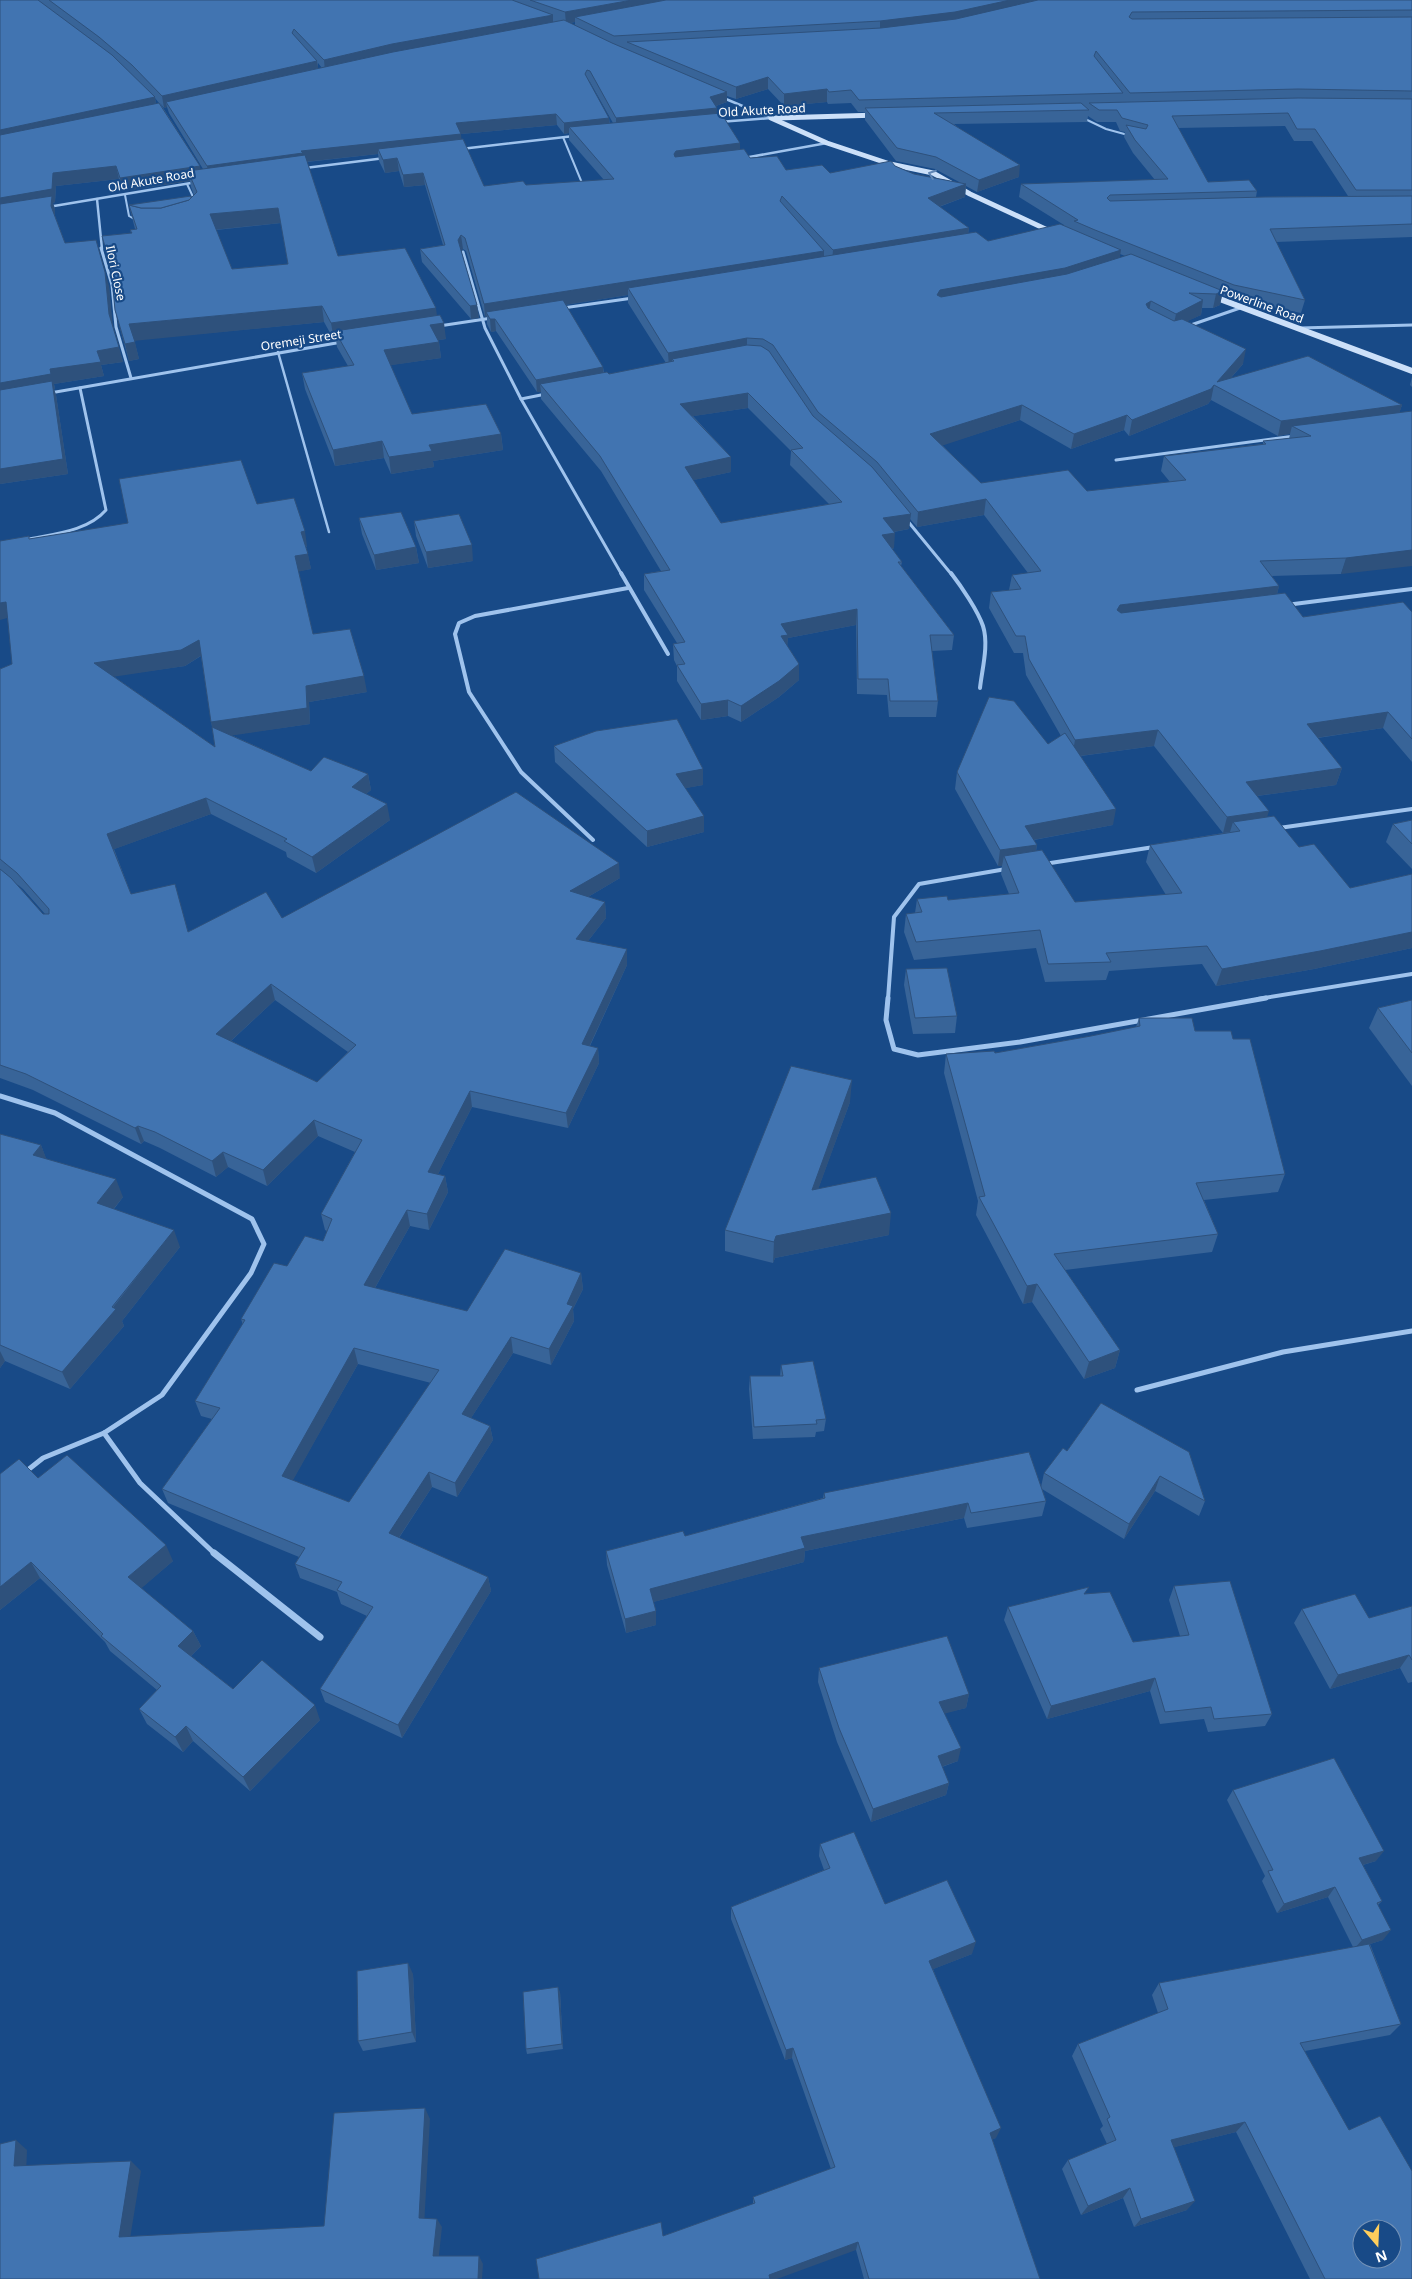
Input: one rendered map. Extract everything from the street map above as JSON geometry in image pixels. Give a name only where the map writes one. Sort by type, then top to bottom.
[{"type":"street","points":[[719,96],[827,143],[890,164],[933,173],[970,194],[1059,235]]},
{"type":"street","name":"Old Akute Road","points":[[715,122],[771,118],[881,115]]},
{"type":"street","points":[[456,149],[580,135]]},
{"type":"street","points":[[742,158],[827,143]]},
{"type":"street","points":[[303,168],[389,157]]},
{"type":"street","points":[[890,164],[896,174]]},
{"type":"street","name":"Old Akute Road","points":[[39,208],[206,181]]},
{"type":"street","points":[[945,190],[970,194]]},
{"type":"street","name":"Ilori Close","points":[[97,199],[100,243],[112,285],[116,327],[131,378]]},
{"type":"street","points":[[1040,233],[1050,231]]},
{"type":"street","points":[[463,252],[482,320],[521,399],[628,588],[668,654]]},
{"type":"street","name":"Powerline Road","points":[[1203,293],[1412,371]]},
{"type":"street","points":[[561,308],[640,298]]},
{"type":"street","points":[[1181,329],[1240,308]]},
{"type":"street","points":[[434,327],[502,317]]},
{"type":"street","points":[[1298,328],[1412,325]]},
{"type":"street","name":"Oremeji Street","points":[[44,394],[346,341]]},
{"type":"street","points":[[18,542],[92,524],[102,518],[106,510],[80,388]]},
{"type":"street","points":[[521,399],[548,393]]},
{"type":"street","points":[[1116,460],[1299,435]]},
{"type":"street","points":[[902,513],[958,583],[982,626],[985,647],[980,688]]},
{"type":"street","points":[[593,840],[522,772],[468,692],[455,634],[459,623],[475,616],[628,588]]},
{"type":"street","points":[[1284,605],[1412,590]]},
{"type":"street","points":[[1269,830],[1412,809]]},
{"type":"street","points":[[1040,864],[1164,845]]},
{"type":"street","points":[[1013,868],[919,884],[894,917],[886,1020],[894,1049],[918,1054],[1020,1042],[1412,974]]},
{"type":"street","points":[[0,1096],[55,1113],[235,1209],[252,1219],[264,1244],[250,1273],[162,1395],[104,1433],[43,1458],[22,1475]]},
{"type":"street","points":[[1137,1390],[1283,1352],[1412,1331]]},
{"type":"street","points":[[104,1433],[140,1483],[218,1557],[320,1637]]},
{"type":"lane","points":[[1081,117],[1106,128],[1136,137]]},
{"type":"lane","points":[[563,137],[582,183]]},
{"type":"lane","points":[[187,184],[194,200]]},
{"type":"lane","points":[[125,194],[129,216],[140,221]]},
{"type":"lane","points":[[278,352],[329,532]]},
{"type":"building","points":[[0,0],[38,0],[112,55],[155,97],[0,130]]},
{"type":"building","points":[[49,0],[512,0],[553,15],[392,44],[324,60],[294,29],[292,33],[317,61],[162,96],[132,65],[99,37]]},
{"type":"building","points":[[530,0],[632,0],[565,12]]},
{"type":"building","points":[[666,0],[1010,0],[955,12],[880,21],[614,36],[575,17]]},
{"type":"building","points":[[1038,0],[1412,0],[1412,10],[1132,12],[1129,17],[1132,19],[1412,17],[1412,91],[1298,89],[1130,93],[1096,51],[1094,56],[1123,93],[859,100],[851,90],[829,92],[827,89],[784,94],[768,77],[736,87],[627,42],[881,28],[956,19]]},
{"type":"building","points":[[564,20],[612,43],[727,92],[710,97],[717,108],[616,118],[590,71],[587,70],[585,74],[609,118],[564,123],[556,114],[456,123],[461,134],[301,151],[303,153],[207,166],[166,102],[393,52]]},
{"type":"building","points":[[1298,98],[1412,99],[1412,190],[1356,190],[1315,129],[1297,129],[1288,113],[1172,116],[1208,182],[1249,180],[1257,191],[1110,195],[1107,198],[1110,201],[1412,196],[1412,224],[1270,229],[1305,300],[1234,285],[1095,230],[1074,221],[1078,220],[1021,184],[1168,179],[1135,140],[1126,125],[1146,129],[1148,125],[1122,118],[1117,110],[1099,110],[1089,103]]},
{"type":"building","points":[[159,103],[200,166],[120,178],[116,166],[53,173],[52,189],[0,198],[0,135]]},
{"type":"building","points":[[1081,103],[1089,110],[934,113],[1020,165],[979,180],[936,157],[897,148],[865,108]]},
{"type":"building","points":[[721,113],[740,143],[676,151],[675,157],[744,149],[750,158],[777,156],[786,170],[822,165],[830,173],[891,161],[895,166],[914,174],[966,184],[928,198],[969,228],[833,250],[782,196],[780,201],[824,251],[484,304],[465,238],[461,235],[458,240],[477,305],[470,306],[420,249],[445,245],[423,173],[403,175],[397,158],[383,160],[378,149],[463,139],[484,186],[523,181],[526,185],[614,179],[569,127]]},
{"type":"building","points":[[305,155],[338,256],[405,248],[436,308],[331,323],[322,306],[129,324],[135,342],[125,344],[115,310],[111,268],[102,236],[132,233],[130,230],[137,229],[129,205],[141,208],[161,208],[189,200],[197,192],[188,171]],"holes":[[[278,208],[288,264],[232,269],[210,214]]]},
{"type":"building","points":[[52,196],[51,206],[65,243],[96,240],[105,272],[109,314],[119,347],[97,351],[101,362],[50,369],[51,374],[0,383],[0,204]]},
{"type":"building","points":[[191,196],[189,200],[161,208],[141,208],[129,205]]},
{"type":"building","points":[[1060,224],[1121,250],[1065,268],[940,290],[937,295],[941,297],[1067,274],[1131,254],[1223,291],[1216,294],[1189,293],[1203,300],[1176,314],[1151,301],[1146,304],[1148,308],[1174,321],[1182,319],[1246,349],[1217,382],[1308,356],[1402,405],[1281,421],[1214,385],[1211,389],[1132,420],[1127,415],[1074,434],[1022,405],[930,434],[981,483],[1068,470],[1087,491],[1186,480],[1164,456],[1266,444],[1263,441],[1311,436],[1292,426],[1412,411],[1412,550],[1346,558],[1260,561],[1279,586],[1120,605],[1117,610],[1121,613],[1285,593],[1303,617],[1403,602],[1412,612],[1412,739],[1388,712],[1307,724],[1342,768],[1246,782],[1269,811],[1227,817],[1158,730],[1075,740],[1029,659],[1025,636],[1016,636],[991,592],[1021,589],[1012,575],[1041,571],[986,499],[918,512],[877,462],[818,412],[773,345],[763,339],[747,338],[668,353],[628,288],[976,232],[988,241]]},
{"type":"building","points":[[563,300],[603,367],[536,380],[495,319],[490,319],[486,312]]},
{"type":"building","points":[[440,315],[444,323],[430,325],[439,342],[384,350],[412,414],[486,404],[501,434],[429,445],[432,451],[389,457],[382,441],[333,450],[302,373],[354,365],[335,331]]},
{"type":"building","points":[[747,345],[761,346],[769,351],[813,416],[872,467],[911,514],[883,518],[895,533],[882,535],[902,562],[898,562],[954,635],[930,635],[938,701],[890,701],[888,679],[858,679],[857,609],[781,624],[788,635],[781,636],[799,664],[779,681],[741,706],[728,700],[701,704],[677,665],[685,664],[673,644],[685,642],[644,574],[670,570],[600,456],[540,384],[607,372],[609,374],[674,361],[672,359]],"holes":[[[748,393],[803,448],[791,450],[842,502],[721,523],[685,467],[731,457],[680,404]]]},
{"type":"building","points":[[52,381],[63,459],[0,469],[0,390]]},
{"type":"building","points":[[241,460],[257,504],[294,498],[305,531],[301,532],[308,554],[295,556],[313,634],[350,629],[364,676],[306,686],[307,708],[211,722],[199,640],[181,650],[94,663],[215,747],[212,727],[311,771],[324,757],[368,774],[352,787],[387,804],[312,857],[284,841],[287,839],[206,798],[107,834],[131,894],[175,884],[188,932],[266,892],[282,918],[516,792],[619,863],[570,891],[605,902],[576,939],[627,949],[582,1044],[598,1048],[566,1113],[470,1091],[428,1172],[445,1176],[427,1214],[407,1210],[364,1285],[467,1311],[505,1249],[581,1273],[567,1304],[573,1306],[549,1349],[511,1337],[462,1414],[490,1426],[455,1483],[429,1472],[389,1533],[488,1577],[398,1725],[320,1689],[373,1607],[337,1590],[342,1582],[295,1564],[305,1548],[162,1489],[220,1408],[195,1401],[245,1320],[241,1319],[274,1263],[287,1266],[305,1236],[323,1241],[332,1219],[321,1214],[362,1140],[314,1120],[263,1170],[223,1152],[212,1161],[155,1132],[138,1126],[135,1128],[26,1074],[0,1065],[0,869],[11,878],[43,914],[49,914],[49,909],[17,873],[0,859],[0,669],[12,664],[6,602],[0,603],[0,541],[29,536],[29,539],[128,523],[119,479]],"holes":[[[271,984],[356,1045],[317,1082],[216,1034]],[[354,1348],[439,1370],[349,1502],[282,1476]]]},
{"type":"building","points":[[401,512],[416,547],[374,555],[359,518]]},
{"type":"building","points":[[459,514],[472,545],[426,552],[414,521]]},
{"type":"building","points":[[989,697],[1014,701],[1048,744],[1065,733],[1116,809],[1025,826],[1037,845],[1000,850],[957,772]]},
{"type":"building","points":[[677,719],[703,769],[676,774],[704,816],[647,831],[554,746],[596,731]]},
{"type":"building","points":[[1274,816],[1299,847],[1314,844],[1350,888],[1412,874],[1412,932],[1222,969],[1207,946],[1106,953],[1111,962],[1048,964],[1040,930],[916,942],[906,914],[922,912],[917,899],[947,896],[948,900],[1019,893],[1004,856],[1042,850],[1075,902],[1182,893],[1150,845],[1240,831],[1233,822]]},
{"type":"building","points":[[1412,820],[1412,844],[1393,824]]},
{"type":"building","points":[[947,968],[957,1016],[915,1018],[906,969]]},
{"type":"building","points":[[1412,1000],[1412,1053],[1378,1008]]},
{"type":"building","points":[[1139,1018],[1192,1018],[1195,1031],[1231,1031],[1233,1039],[1250,1039],[1285,1174],[1196,1183],[1218,1234],[1054,1254],[1120,1350],[1089,1362],[1037,1284],[1027,1286],[979,1197],[985,1196],[946,1054],[994,1051],[995,1053],[1091,1036],[1140,1026]]},
{"type":"building","points":[[791,1066],[852,1080],[812,1190],[876,1177],[891,1213],[776,1236],[774,1242],[725,1230]]},
{"type":"building","points":[[0,1134],[41,1145],[33,1155],[116,1179],[97,1203],[174,1230],[112,1307],[116,1309],[62,1372],[0,1345]]},
{"type":"building","points":[[813,1361],[826,1419],[816,1420],[817,1424],[754,1427],[750,1376],[783,1376],[781,1365]]},
{"type":"building","points":[[1101,1403],[1189,1452],[1205,1501],[1160,1476],[1129,1524],[1044,1473],[1063,1448],[1067,1451]]},
{"type":"building","points":[[1029,1452],[1046,1501],[971,1513],[968,1503],[801,1537],[805,1548],[650,1589],[656,1611],[625,1619],[606,1551],[683,1531],[685,1536],[825,1498],[824,1493]]},
{"type":"building","points":[[67,1455],[166,1545],[128,1577],[193,1631],[178,1646],[233,1689],[262,1660],[315,1705],[243,1777],[186,1726],[175,1737],[139,1709],[161,1686],[101,1636],[103,1634],[31,1562],[0,1587],[0,1474],[19,1459],[38,1478]]},
{"type":"building","points":[[1230,1581],[1272,1714],[1214,1719],[1211,1707],[1165,1712],[1155,1678],[1051,1706],[1008,1607],[1089,1587],[1084,1594],[1110,1592],[1133,1642],[1189,1635],[1174,1586]]},
{"type":"building","points":[[1355,1594],[1369,1618],[1412,1606],[1412,1660],[1409,1655],[1338,1675],[1302,1609]]},
{"type":"building","points":[[947,1636],[969,1694],[939,1702],[961,1748],[938,1756],[949,1783],[873,1809],[839,1728],[819,1668]]},
{"type":"building","points":[[1334,1758],[1384,1851],[1359,1858],[1382,1901],[1377,1903],[1391,1930],[1362,1940],[1335,1887],[1284,1904],[1268,1871],[1273,1870],[1233,1790]]},
{"type":"building","points":[[854,1832],[885,1904],[947,1880],[976,1942],[929,1961],[1001,2128],[990,2133],[1040,2279],[869,2279],[858,2242],[769,2275],[770,2279],[539,2279],[536,2259],[661,2222],[663,2236],[755,2203],[753,2197],[835,2167],[793,2048],[786,2050],[731,1907],[830,1868],[820,1844]]},
{"type":"building","points":[[1369,1944],[1401,2024],[1300,2043],[1349,2130],[1380,2116],[1412,2171],[1412,2279],[1325,2279],[1245,2122],[1171,2140],[1195,2201],[1141,2219],[1130,2188],[1088,2206],[1068,2160],[1116,2140],[1107,2119],[1110,2117],[1078,2044],[1168,2009],[1159,1983]]},
{"type":"building","points":[[408,1963],[412,2032],[358,2041],[357,1971]]},
{"type":"building","points":[[558,1987],[562,2044],[526,2049],[523,1992]]},
{"type":"building","points":[[425,2108],[419,2218],[437,2219],[433,2256],[479,2256],[478,2279],[0,2279],[0,2144],[16,2140],[14,2166],[131,2161],[119,2237],[324,2226],[334,2113]]}]
